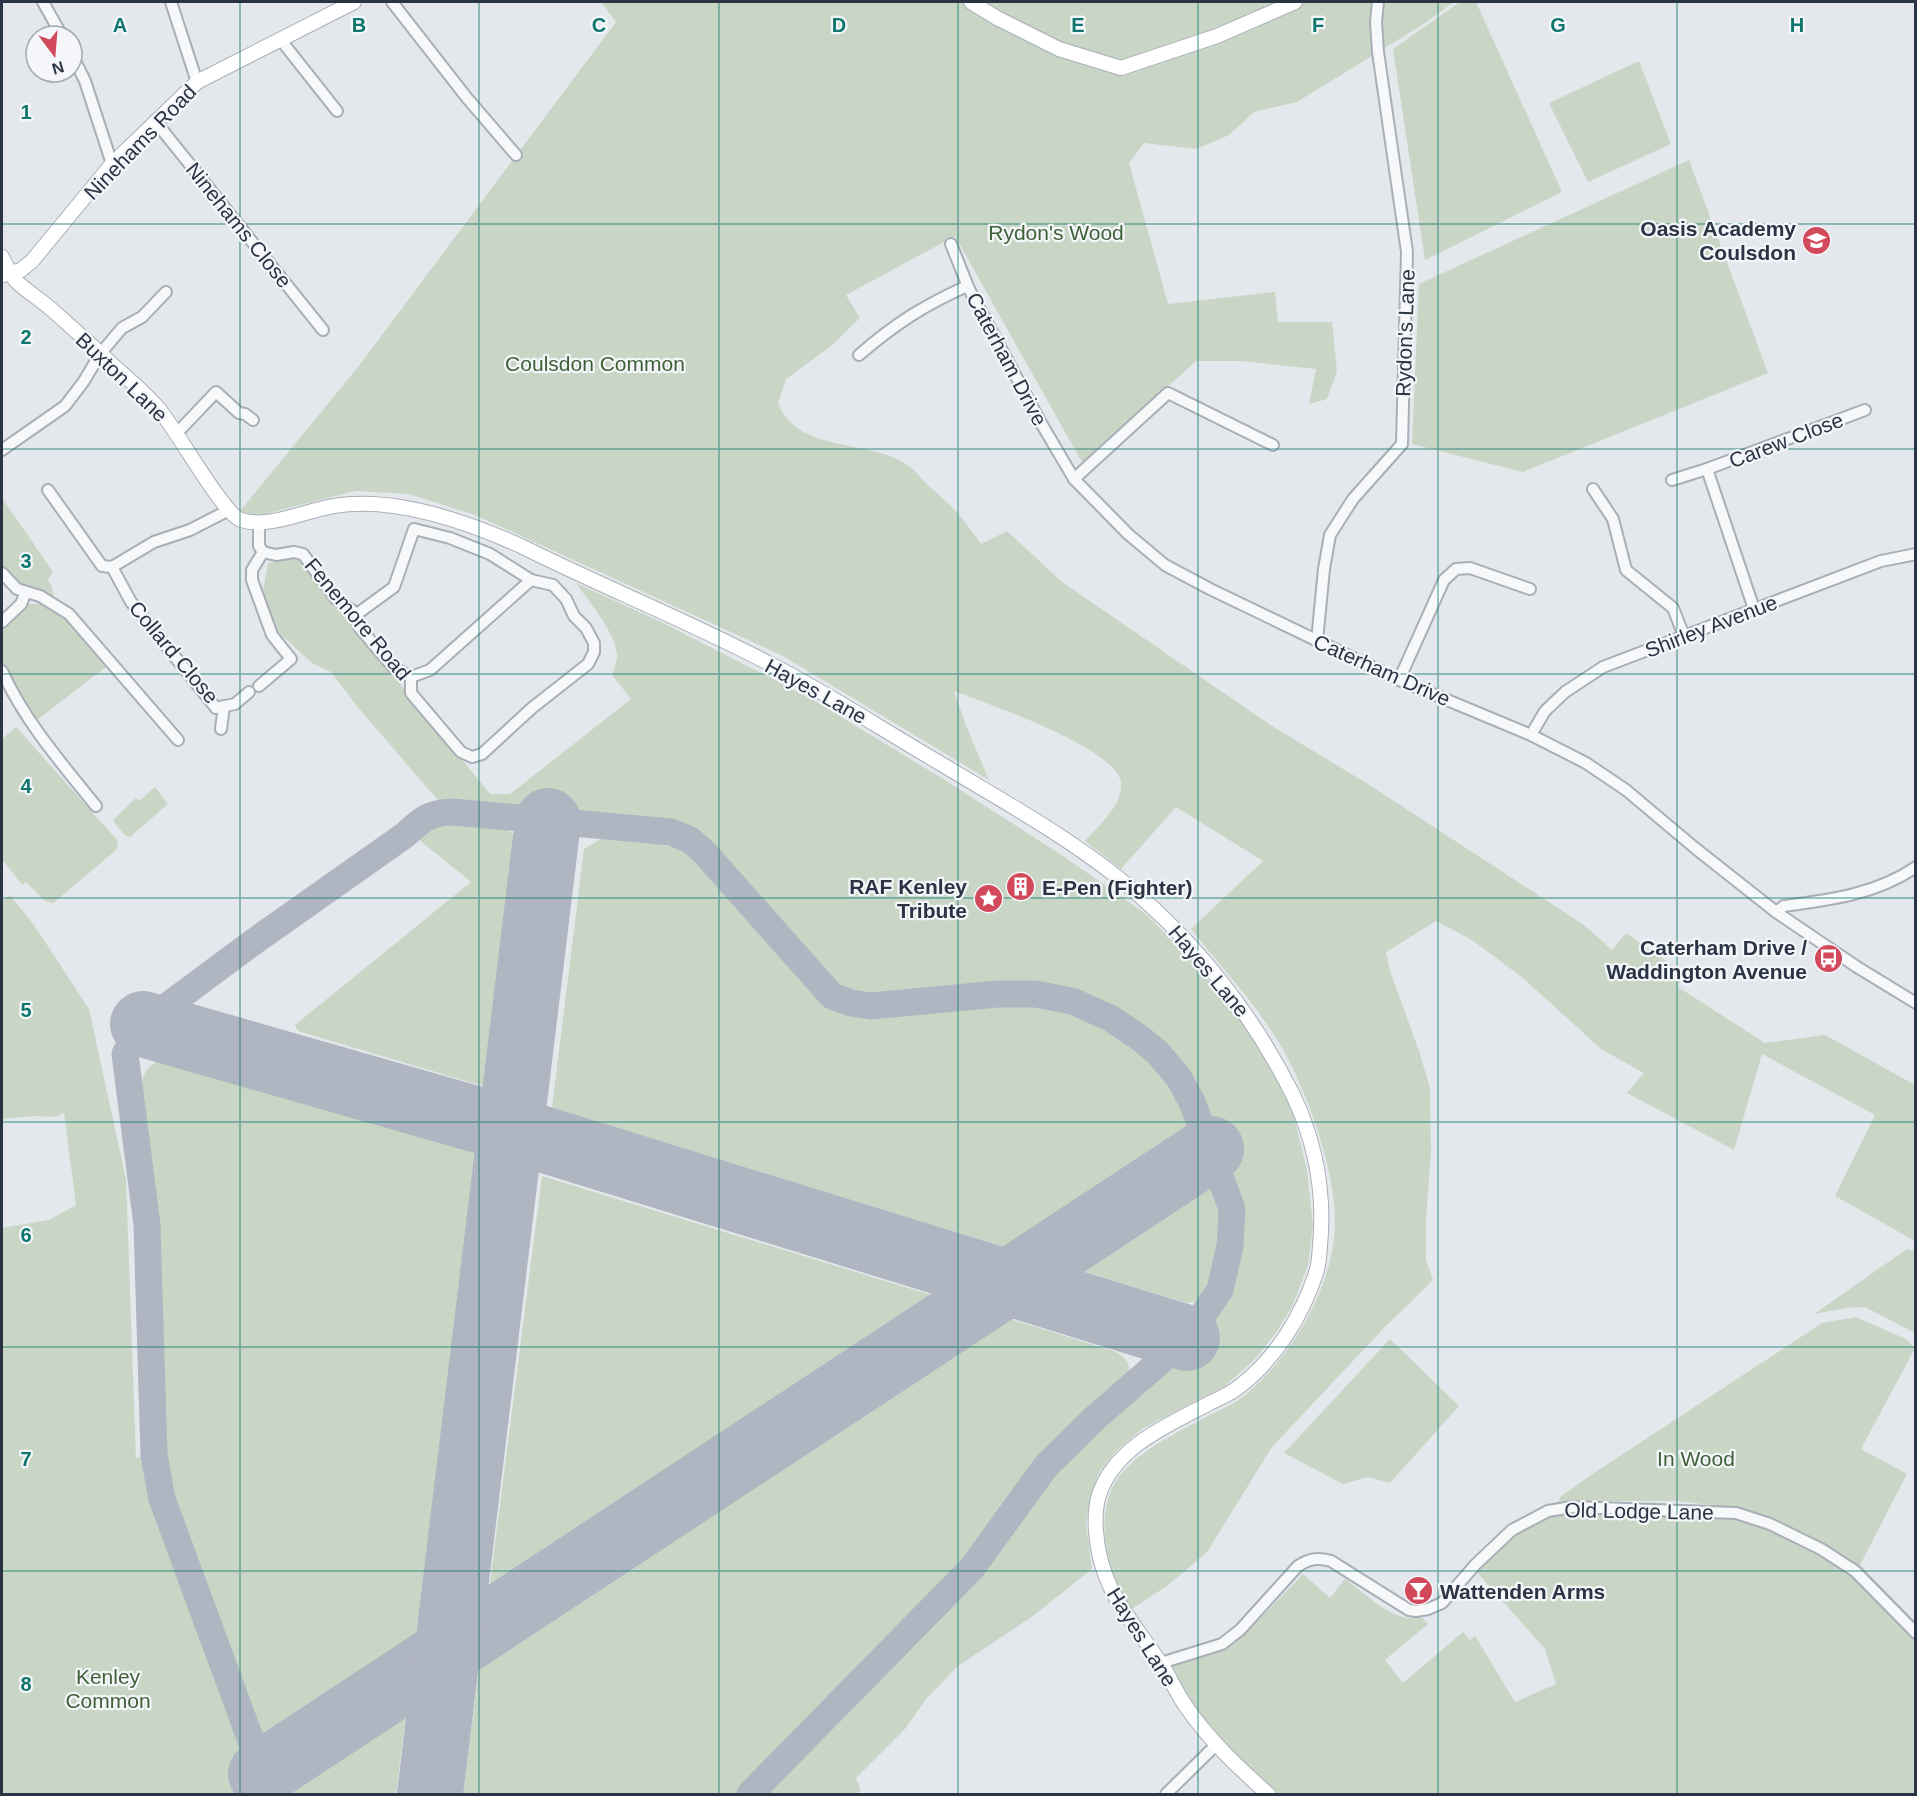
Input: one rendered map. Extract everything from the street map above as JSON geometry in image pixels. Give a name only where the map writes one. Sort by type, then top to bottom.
[{"type":"street","points":[[43,2],[55,24]]},
{"type":"street","points":[[171,2],[197,82]]},
{"type":"street","name":"Ninehams Road","points":[[6,274],[21,270],[32,261],[112,164],[197,82],[354,2]]},
{"type":"street","points":[[392,2],[467,98],[516,155]]},
{"type":"street","points":[[971,2],[997,18],[1059,49],[1121,68],[1217,36],[1295,2]]},
{"type":"street","name":"Rydon's Lane","points":[[1317,641],[1324,569],[1330,535],[1353,499],[1402,444],[1407,252],[1380,66],[1376,22],[1378,2]]},
{"type":"street","points":[[279,39],[338,111]]},
{"type":"street","points":[[84,79],[112,164]]},
{"type":"street","name":"Ninehams Close","points":[[155,121],[323,330]]},
{"type":"street","name":"Caterham Drive","points":[[951,244],[968,286],[1041,423],[1074,479],[1128,534],[1165,565],[1399,680],[1531,735],[1586,763],[1626,790],[1776,912],[1857,967],[1916,1003]]},
{"type":"street","name":"Buxton Lane","points":[[2,257],[6,274],[50,307],[157,407],[177,433],[204,477],[237,519],[260,522]]},
{"type":"street","points":[[859,355],[893,326],[932,302],[968,286]]},
{"type":"street","points":[[2,450],[65,406],[84,381],[100,354],[122,328],[142,317],[166,292]]},
{"type":"street","points":[[177,433],[216,392],[239,413],[253,420]]},
{"type":"street","points":[[1074,479],[1168,393],[1273,445]]},
{"type":"street","name":"Carew Close","points":[[1672,480],[1865,410]]},
{"type":"street","name":"Carew Close","points":[[1707,469],[1754,609]]},
{"type":"street","points":[[1593,489],[1613,519],[1626,570],[1673,608],[1684,636]]},
{"type":"street","points":[[48,490],[102,566],[112,567],[154,542],[190,530],[229,510]]},
{"type":"street","name":"Hayes Lane","points":[[260,522],[335,506],[356,504],[404,508],[446,518],[494,534],[732,645],[824,693],[1072,846],[1115,876],[1178,932],[1223,984],[1254,1024],[1279,1066],[1302,1114],[1314,1152],[1322,1193],[1322,1230],[1318,1269],[1304,1303],[1287,1334],[1264,1364],[1237,1389],[1163,1428],[1129,1449],[1107,1476],[1098,1497],[1095,1513],[1097,1550],[1108,1585],[1127,1618],[1161,1663],[1184,1704],[1216,1745],[1269,1794]]},
{"type":"street","points":[[260,522],[259,546],[263,552]]},
{"type":"street","points":[[357,614],[394,587],[414,529],[450,538],[490,554],[531,580],[430,670],[411,677]]},
{"type":"street","name":"Collard Close","points":[[112,567],[131,602],[216,708],[235,704],[291,659],[272,635],[252,580],[252,570],[263,552]]},
{"type":"street","name":"Fenemore Road","points":[[263,552],[276,555],[294,552],[303,554],[336,599],[357,614],[359,627],[393,667],[411,677],[411,693],[461,752],[472,757],[482,754],[532,708],[588,664],[594,652],[594,643],[586,628],[574,616],[566,598],[553,585],[531,580]]},
{"type":"street","name":"Shirley Avenue","points":[[1531,735],[1545,711],[1565,692],[1603,668],[1881,561],[1916,554]]},
{"type":"street","points":[[1399,680],[1444,580],[1456,569],[1470,568],[1530,589]]},
{"type":"street","points":[[2,573],[17,589],[40,596],[69,614],[178,740]]},
{"type":"street","points":[[2,622],[21,604],[26,592]]},
{"type":"street","points":[[2,670],[11,692],[65,768],[96,806]]},
{"type":"street","points":[[220,729],[224,706]]},
{"type":"street","points":[[1776,912],[1784,906],[1856,894],[1882,885],[1916,867]]},
{"type":"street","name":"Old Lodge Lane","points":[[1161,1663],[1222,1644],[1240,1630],[1298,1566],[1308,1560],[1320,1558],[1331,1561],[1409,1610],[1428,1609],[1442,1603],[1475,1565],[1512,1530],[1548,1511],[1572,1507],[1736,1513],[1770,1524],[1821,1549],[1855,1571],[1916,1633]]},
{"type":"street","points":[[1166,1794],[1216,1745]]},
{"type":"green space","name":"Coulsdon Common","points":[[601,2],[1454,2],[1422,25],[1297,102],[1254,112],[1229,135],[1196,149],[1144,143],[1129,163],[1168,304],[1275,292],[1278,322],[1332,322],[1337,372],[1327,399],[1309,404],[1316,369],[1240,361],[1196,361],[1083,464],[955,236],[846,295],[860,318],[831,346],[786,379],[778,403],[787,419],[801,430],[817,438],[873,451],[906,464],[953,508],[981,544],[1007,531],[1062,582],[1272,726],[1368,784],[1584,925],[1612,950],[1626,933],[1683,973],[1678,987],[1765,1043],[1825,1035],[1915,1085],[1915,1241],[1835,1196],[1875,1115],[1762,1054],[1734,1150],[1627,1093],[1644,1073],[1601,1049],[1523,978],[1472,940],[1436,921],[1386,952],[1390,971],[1430,1088],[1431,1153],[1426,1218],[1426,1260],[1433,1280],[1383,1329],[1272,1447],[1207,1552],[1167,1586],[1130,1610],[1116,1586],[1106,1544],[1107,1504],[1116,1481],[1147,1450],[1237,1401],[1273,1367],[1288,1348],[1314,1306],[1330,1260],[1334,1238],[1335,1216],[1327,1165],[1311,1112],[1291,1064],[1249,1000],[1191,929],[1263,861],[1176,807],[1121,869],[1085,841],[1114,808],[1121,783],[1115,770],[1099,756],[1076,742],[1020,716],[954,691],[989,780],[783,656],[475,515],[409,494],[355,491],[265,514],[248,515],[240,511],[358,367],[616,22]]},
{"type":"green space","points":[[1460,2],[1476,2],[1562,192],[1425,260],[1393,49]]},
{"type":"green space","points":[[1639,61],[1671,144],[1588,182],[1549,103]]},
{"type":"green space","points":[[1689,160],[1768,373],[1523,472],[1412,444],[1419,284]]},
{"type":"green space","points":[[2,498],[53,572],[48,580],[56,605],[111,663],[33,723],[2,671],[2,622],[21,604],[55,604],[16,580],[2,565]]},
{"type":"green space","points":[[297,557],[490,794],[510,794],[631,699],[612,675],[617,657],[613,639],[576,583],[661,622],[810,698],[940,777],[1063,856],[1146,914],[1198,967],[1243,1024],[1274,1069],[1293,1113],[1307,1170],[1313,1225],[1308,1265],[1292,1307],[1275,1334],[1255,1359],[1225,1386],[1142,1429],[1116,1451],[1099,1473],[1090,1497],[1086,1523],[1092,1569],[1033,1616],[958,1666],[927,1698],[905,1729],[856,1778],[861,1791],[855,1794],[762,1794],[976,1574],[1050,1471],[1182,1356],[1207,1326],[1225,1294],[1236,1250],[1238,1208],[1197,1098],[1184,1075],[1163,1050],[1143,1032],[1113,1013],[1075,996],[1034,987],[997,986],[873,1000],[833,989],[707,848],[694,835],[672,826],[442,805],[356,705],[331,672],[312,663],[275,629],[263,591],[268,563]]},
{"type":"green space","points":[[16,727],[117,840],[118,847],[114,852],[53,903],[45,901],[26,882],[22,885],[2,859],[2,739]]},
{"type":"green space","points":[[155,787],[168,804],[130,837],[125,835],[113,821],[136,798],[139,801]]},
{"type":"green space","points":[[438,820],[498,823],[513,834],[517,846],[486,1087],[298,1031],[295,1025],[471,882],[417,838]]},
{"type":"green space","points":[[604,837],[685,848],[823,1003],[851,1013],[873,1016],[995,1003],[1024,1002],[1065,1007],[1098,1021],[1135,1043],[1163,1071],[1177,1094],[1191,1122],[1223,1209],[1220,1259],[1209,1294],[1198,1301],[1187,1303],[552,1108],[584,849]]},
{"type":"green space","name":"Kenley Common","points":[[10,895],[34,925],[89,1009],[126,1179],[136,1458],[147,1455],[155,1502],[247,1756],[258,1794],[2,1794],[2,1228],[49,1220],[76,1205],[64,1113],[55,1117],[2,1119],[2,901]]},
{"type":"green space","points":[[164,1058],[477,1154],[396,1794],[275,1794],[273,1783],[169,1499],[164,1473],[152,1180],[142,1080],[150,1066]]},
{"type":"green space","points":[[542,1176],[1111,1350],[1124,1358],[1129,1367],[1127,1378],[1119,1390],[1038,1459],[960,1567],[738,1794],[463,1794]]},
{"type":"green space","points":[[1915,1247],[1915,1266],[1913,1268],[1915,1267],[1915,1333],[1865,1307],[1814,1314],[1907,1249],[1912,1251]]},
{"type":"green space","name":"In Wood","points":[[1856,1317],[1906,1339],[1915,1348],[1861,1449],[1907,1474],[1860,1565],[1915,1621],[1915,1628],[1856,1566],[1834,1550],[1766,1516],[1727,1507],[1678,1501],[1558,1503],[1561,1496],[1591,1475],[1822,1323]]},
{"type":"green space","points":[[1390,1339],[1459,1406],[1390,1483],[1368,1477],[1343,1484],[1284,1453]]},
{"type":"green space","points":[[1645,1511],[1734,1519],[1764,1527],[1789,1539],[1850,1573],[1915,1641],[1915,1794],[1278,1794],[1220,1742],[1190,1701],[1170,1666],[1224,1651],[1245,1634],[1303,1574],[1330,1598],[1345,1579],[1390,1612],[1409,1618],[1421,1616],[1428,1624],[1385,1660],[1403,1683],[1463,1632],[1470,1640],[1475,1636],[1515,1702],[1556,1684],[1545,1649],[1475,1570],[1514,1535],[1544,1519],[1577,1512]]},
{"type":"taxiway","points":[[266,1794],[256,1754],[162,1499],[154,1455],[147,1225],[125,1054],[143,1024],[252,943],[405,835],[421,821],[438,813],[453,812],[671,832],[690,840],[703,851],[832,996],[851,1003],[871,1006],[998,994],[1035,994],[1072,1001],[1110,1018],[1158,1053],[1179,1078],[1192,1102],[1232,1209],[1230,1246],[1220,1290],[1187,1338],[1095,1418],[1046,1466],[972,1568],[750,1794]]},
{"type":"runway","points":[[430,1794],[548,821]]},
{"type":"runway","points":[[143,1024],[510,1129],[1187,1338]]},
{"type":"runway","points":[[261,1774],[1211,1149]]},
{"type":"place","name":"Oasis Academy Coulsdon","points":[[1817,240]]},
{"type":"place","name":"E-Pen (Fighter)","points":[[1021,887]]},
{"type":"place","name":"RAF Kenley Tribute","points":[[988,898]]},
{"type":"place","name":"Caterham Drive / Waddington Avenue","points":[[1828,959]]},
{"type":"place","name":"Wattenden Arms","points":[[1419,1591]]},
{"type":"park label","name":"Rydon's Wood","points":[[1056,232]]}]
